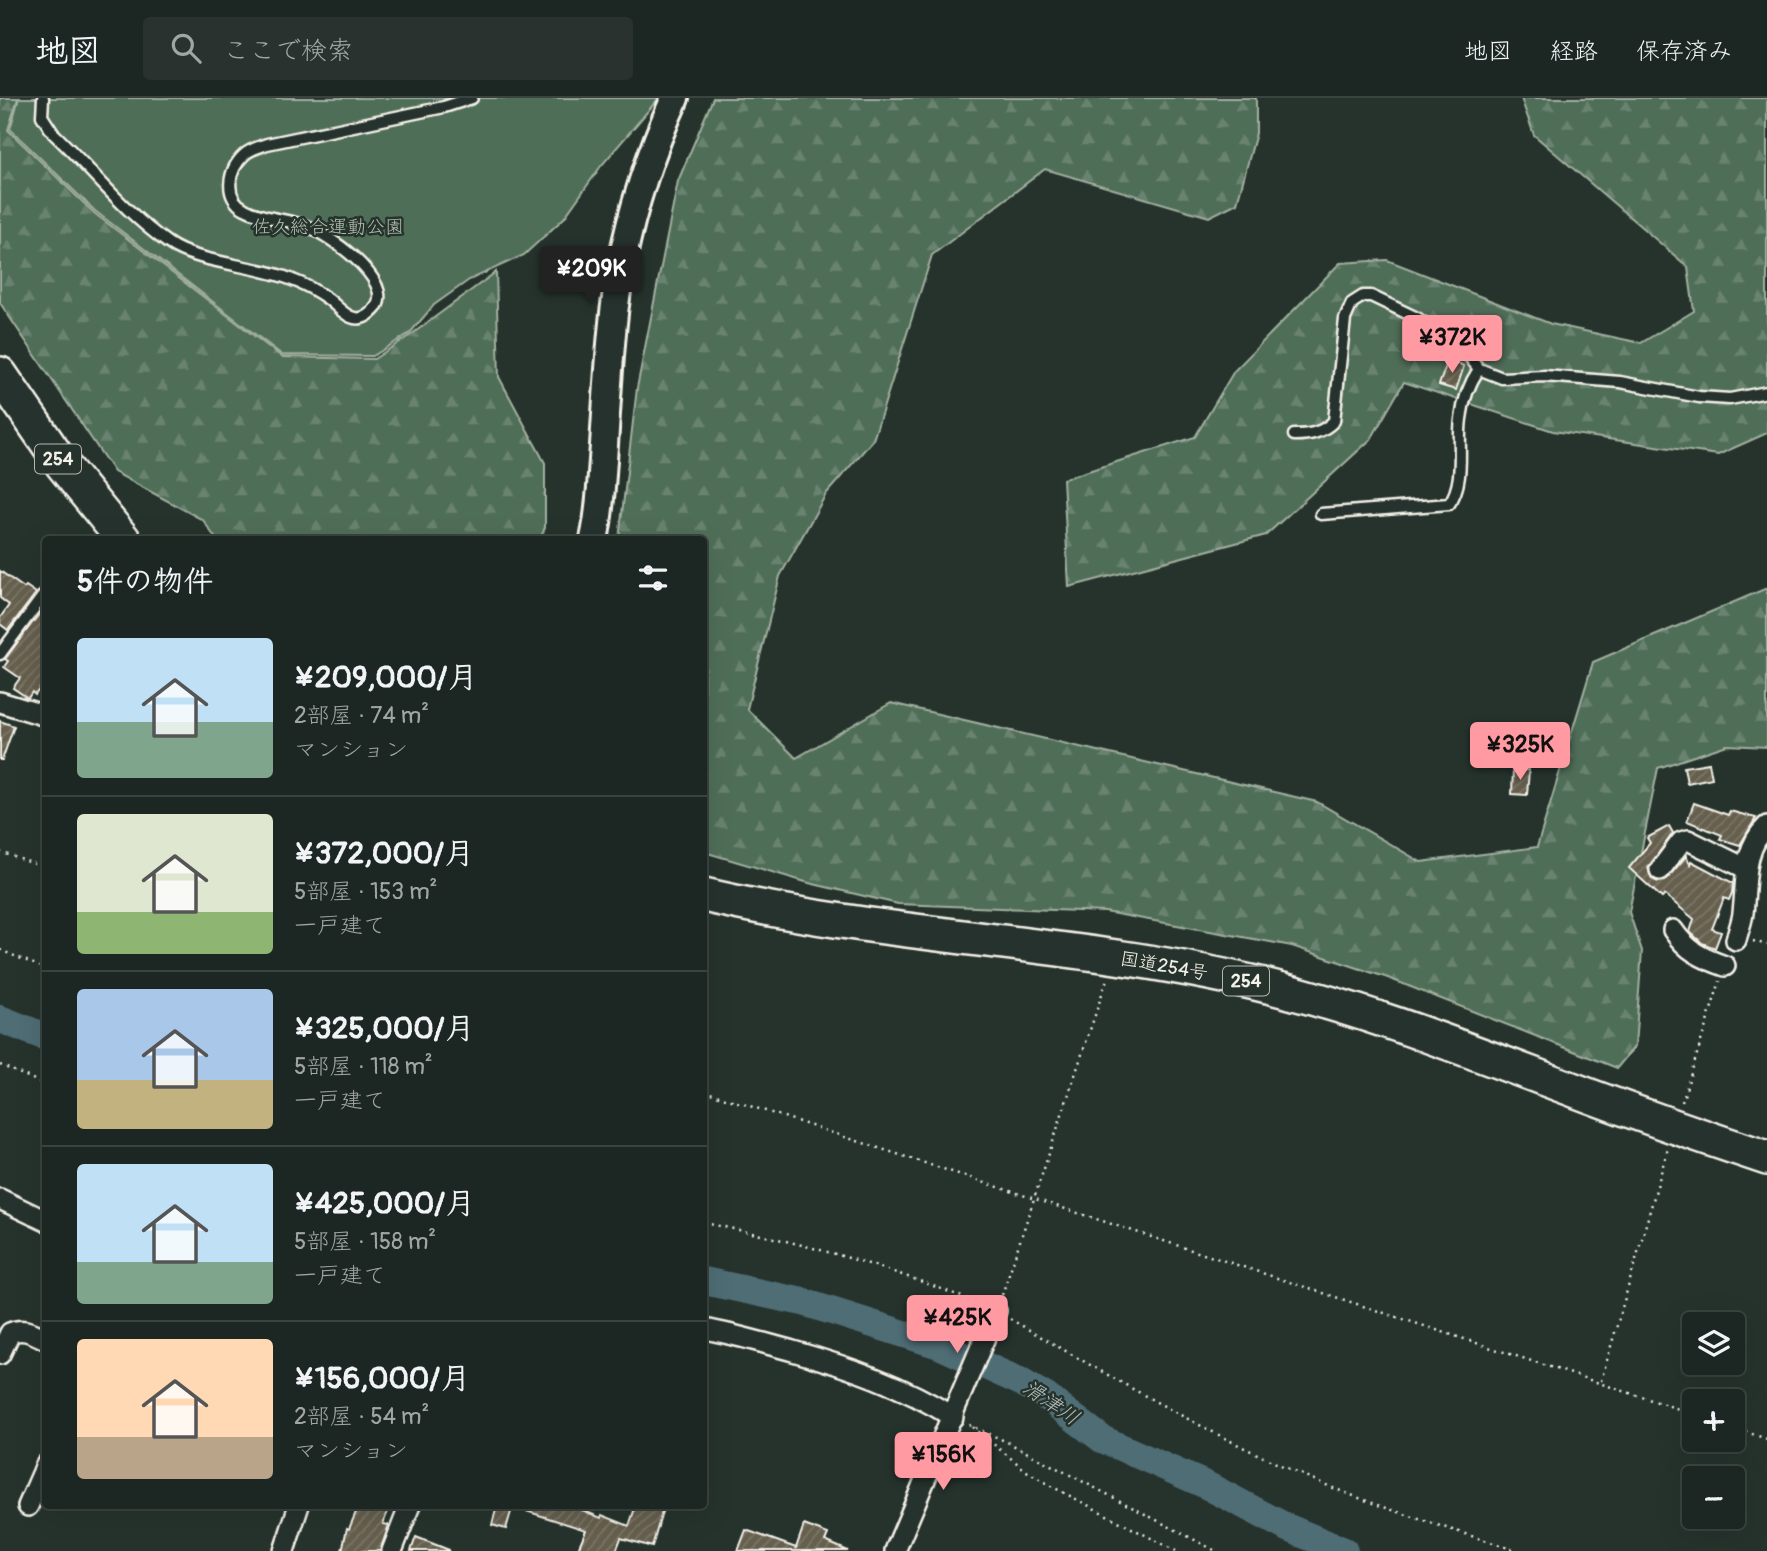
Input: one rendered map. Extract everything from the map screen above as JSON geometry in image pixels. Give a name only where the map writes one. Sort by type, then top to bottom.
[{"type":"highway","name":"254","points":[[0,374],[62,464],[121,536]]},
{"type":"highway","name":"国道254号","points":[[707,896],[837,921],[1115,956],[1254,983],[1358,1012],[1767,1158]]},
{"type":"street","points":[[594,536],[612,331],[621,265],[638,192],[649,158],[675,98]]},
{"type":"street","points":[[0,702],[42,715]]},
{"type":"street","points":[[1736,940],[1743,915],[1745,868],[1757,836],[1767,826]]},
{"type":"street","points":[[1660,870],[1681,842],[1688,841],[1745,868]]},
{"type":"street","points":[[1673,930],[1682,944],[1694,954],[1725,966]]},
{"type":"street","points":[[0,1199],[42,1219]]},
{"type":"street","points":[[895,1551],[959,1418],[996,1313]]},
{"type":"street","points":[[0,1354],[10,1333],[17,1329],[42,1337]]},
{"type":"street","points":[[707,1330],[840,1365],[911,1393],[959,1418]]},
{"type":"street","points":[[27,1506],[42,1474]]},
{"type":"street","points":[[284,1551],[298,1509]]},
{"type":"street","points":[[392,1551],[408,1509]]},
{"type":"lane","points":[[43,98],[42,116],[52,133],[145,226],[171,246],[295,280],[357,320],[366,317],[378,303],[376,283],[348,251],[325,235],[305,226],[254,213],[239,205],[230,186],[233,169],[245,154],[267,144],[444,107],[472,98]]},
{"type":"lane","points":[[1294,435],[1309,435],[1325,430],[1334,421],[1345,319],[1352,303],[1363,296],[1371,296],[1439,332],[1462,347],[1479,369],[1502,378],[1544,376],[1620,382],[1699,397],[1730,399],[1767,392]]},
{"type":"lane","points":[[1321,514],[1449,504],[1457,490],[1461,419],[1470,383],[1479,369]]},
{"type":"lane","points":[[0,654],[42,598]]},
{"type":"path","points":[[0,852],[42,866]]},
{"type":"path","points":[[1736,940],[1746,939],[1767,945]]},
{"type":"path","points":[[0,950],[42,967]]},
{"type":"path","points":[[996,1313],[1115,956]]},
{"type":"path","points":[[1601,1382],[1674,1126],[1725,966]]},
{"type":"path","points":[[0,1065],[42,1083]]},
{"type":"path","points":[[707,1091],[1682,1410]]},
{"type":"path","points":[[707,1224],[838,1255],[959,1296],[996,1313],[1177,1414],[1326,1485],[1408,1516],[1518,1551]]},
{"type":"path","points":[[959,1418],[1028,1472],[1049,1485],[1176,1551]]},
{"type":"path","points":[[959,1418],[1216,1551]]},
{"type":"path","points":[[1745,1431],[1767,1439]]},
{"type":"green space","points":[[0,98],[18,98],[8,130],[94,213],[282,357],[374,359],[496,272],[499,377],[545,463],[545,528],[541,536],[214,536],[203,520],[114,472],[0,303]]},
{"type":"green space","name":"佐久総合運動公園","points":[[19,98],[659,98],[601,166],[564,218],[524,255],[469,280],[434,305],[410,333],[373,356],[282,355],[95,211],[10,129]]},
{"type":"green space","points":[[713,98],[1256,98],[1256,133],[1237,203],[1209,217],[1045,169],[932,255],[873,440],[826,494],[780,576],[747,709],[796,758],[891,703],[1317,802],[1421,862],[1537,847],[1593,662],[1767,588],[1767,747],[1727,745],[1658,768],[1629,912],[1642,951],[1635,1046],[1617,1068],[1388,978],[1292,946],[1105,912],[898,904],[809,883],[707,853],[707,536],[619,536],[637,388],[678,181]]},
{"type":"green space","points":[[1521,98],[1767,98],[1767,433],[1718,455],[1553,431],[1404,382],[1371,439],[1266,535],[1069,587],[1063,479],[1195,437],[1234,371],[1340,263],[1387,260],[1551,324],[1641,343],[1694,311],[1688,267],[1534,135]]},
{"type":"building","points":[[1448,360],[1464,366],[1456,390],[1439,385]]},
{"type":"building","points":[[0,571],[36,593],[8,630],[0,624],[0,618],[9,605],[0,598]]},
{"type":"building","points":[[42,610],[42,685],[35,695],[32,692],[28,698],[13,688],[20,678],[4,667],[8,661],[5,659]]},
{"type":"building","points":[[0,721],[14,726],[2,760],[0,760]]},
{"type":"building","points":[[1709,763],[1712,778],[1687,783],[1684,767]]},
{"type":"building","points":[[1513,769],[1529,770],[1527,795],[1512,794]]},
{"type":"building","points":[[1694,803],[1728,815],[1730,811],[1756,818],[1740,845],[1720,839],[1722,835],[1687,821]]},
{"type":"building","points":[[1669,826],[1673,833],[1648,868],[1652,879],[1665,881],[1686,856],[1690,864],[1691,861],[1733,883],[1729,900],[1724,898],[1712,929],[1721,932],[1715,948],[1702,943],[1690,932],[1694,919],[1665,895],[1662,898],[1629,868],[1650,843],[1647,838]]},
{"type":"building","points":[[357,1509],[389,1509],[383,1524],[389,1525],[380,1551],[342,1551],[347,1528],[349,1529]]},
{"type":"building","points":[[496,1509],[512,1509],[506,1529],[492,1525]]},
{"type":"building","points":[[520,1509],[580,1509],[629,1526],[635,1509],[663,1509],[652,1547],[621,1538],[616,1551],[577,1551],[586,1530]]},
{"type":"building","points":[[804,1525],[828,1534],[825,1541],[848,1551],[738,1551],[746,1530],[796,1548]]},
{"type":"building","points":[[416,1537],[449,1550],[449,1551],[411,1551]]},
{"type":"waterway","name":"滑津川","points":[[0,1019],[42,1035]]},
{"type":"waterway","name":"滑津川","points":[[707,1282],[803,1302],[939,1345],[1021,1382],[1045,1396],[1102,1439],[1206,1485],[1286,1527],[1344,1551]]}]
